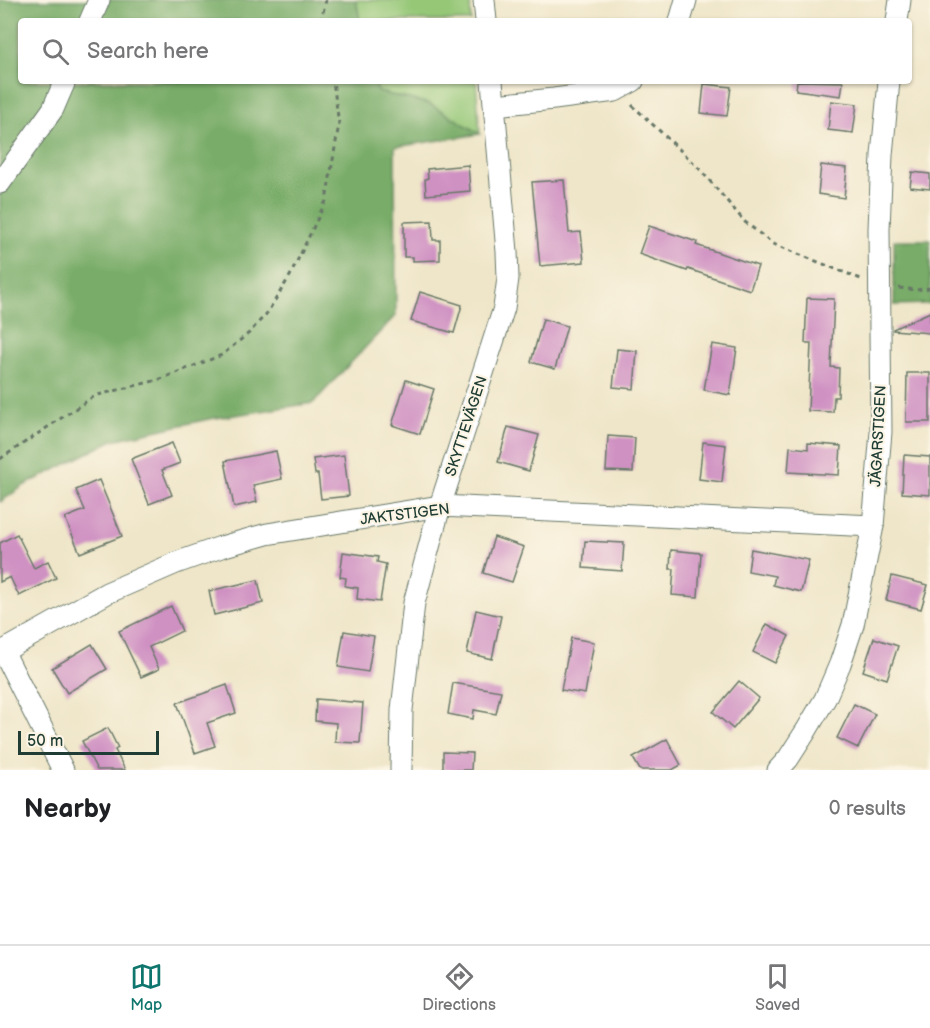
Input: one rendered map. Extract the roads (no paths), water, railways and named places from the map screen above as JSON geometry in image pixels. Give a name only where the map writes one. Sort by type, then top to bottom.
[{"type":"street","points":[[91,18],[99,0]]},
{"type":"street","points":[[484,0],[486,18]]},
{"type":"street","points":[[681,18],[686,0]]},
{"type":"street","points":[[897,18],[900,0]]},
{"type":"street","points":[[0,183],[53,109],[64,84]]},
{"type":"street","name":"SKYTTEVÄGEN","points":[[401,770],[402,710],[414,603],[440,506],[504,308],[508,278],[492,84]]},
{"type":"street","name":"JÄGARSTIGEN","points":[[778,770],[825,699],[840,664],[853,626],[873,526],[881,432],[879,229],[882,155],[889,84]]},
{"type":"street","points":[[495,105],[624,86]]},
{"type":"street","name":"JAKTSTIGEN","points":[[1,652],[107,593],[176,563],[220,548],[267,534],[440,506],[873,526]]},
{"type":"street","points":[[1,652],[63,770]]}]
